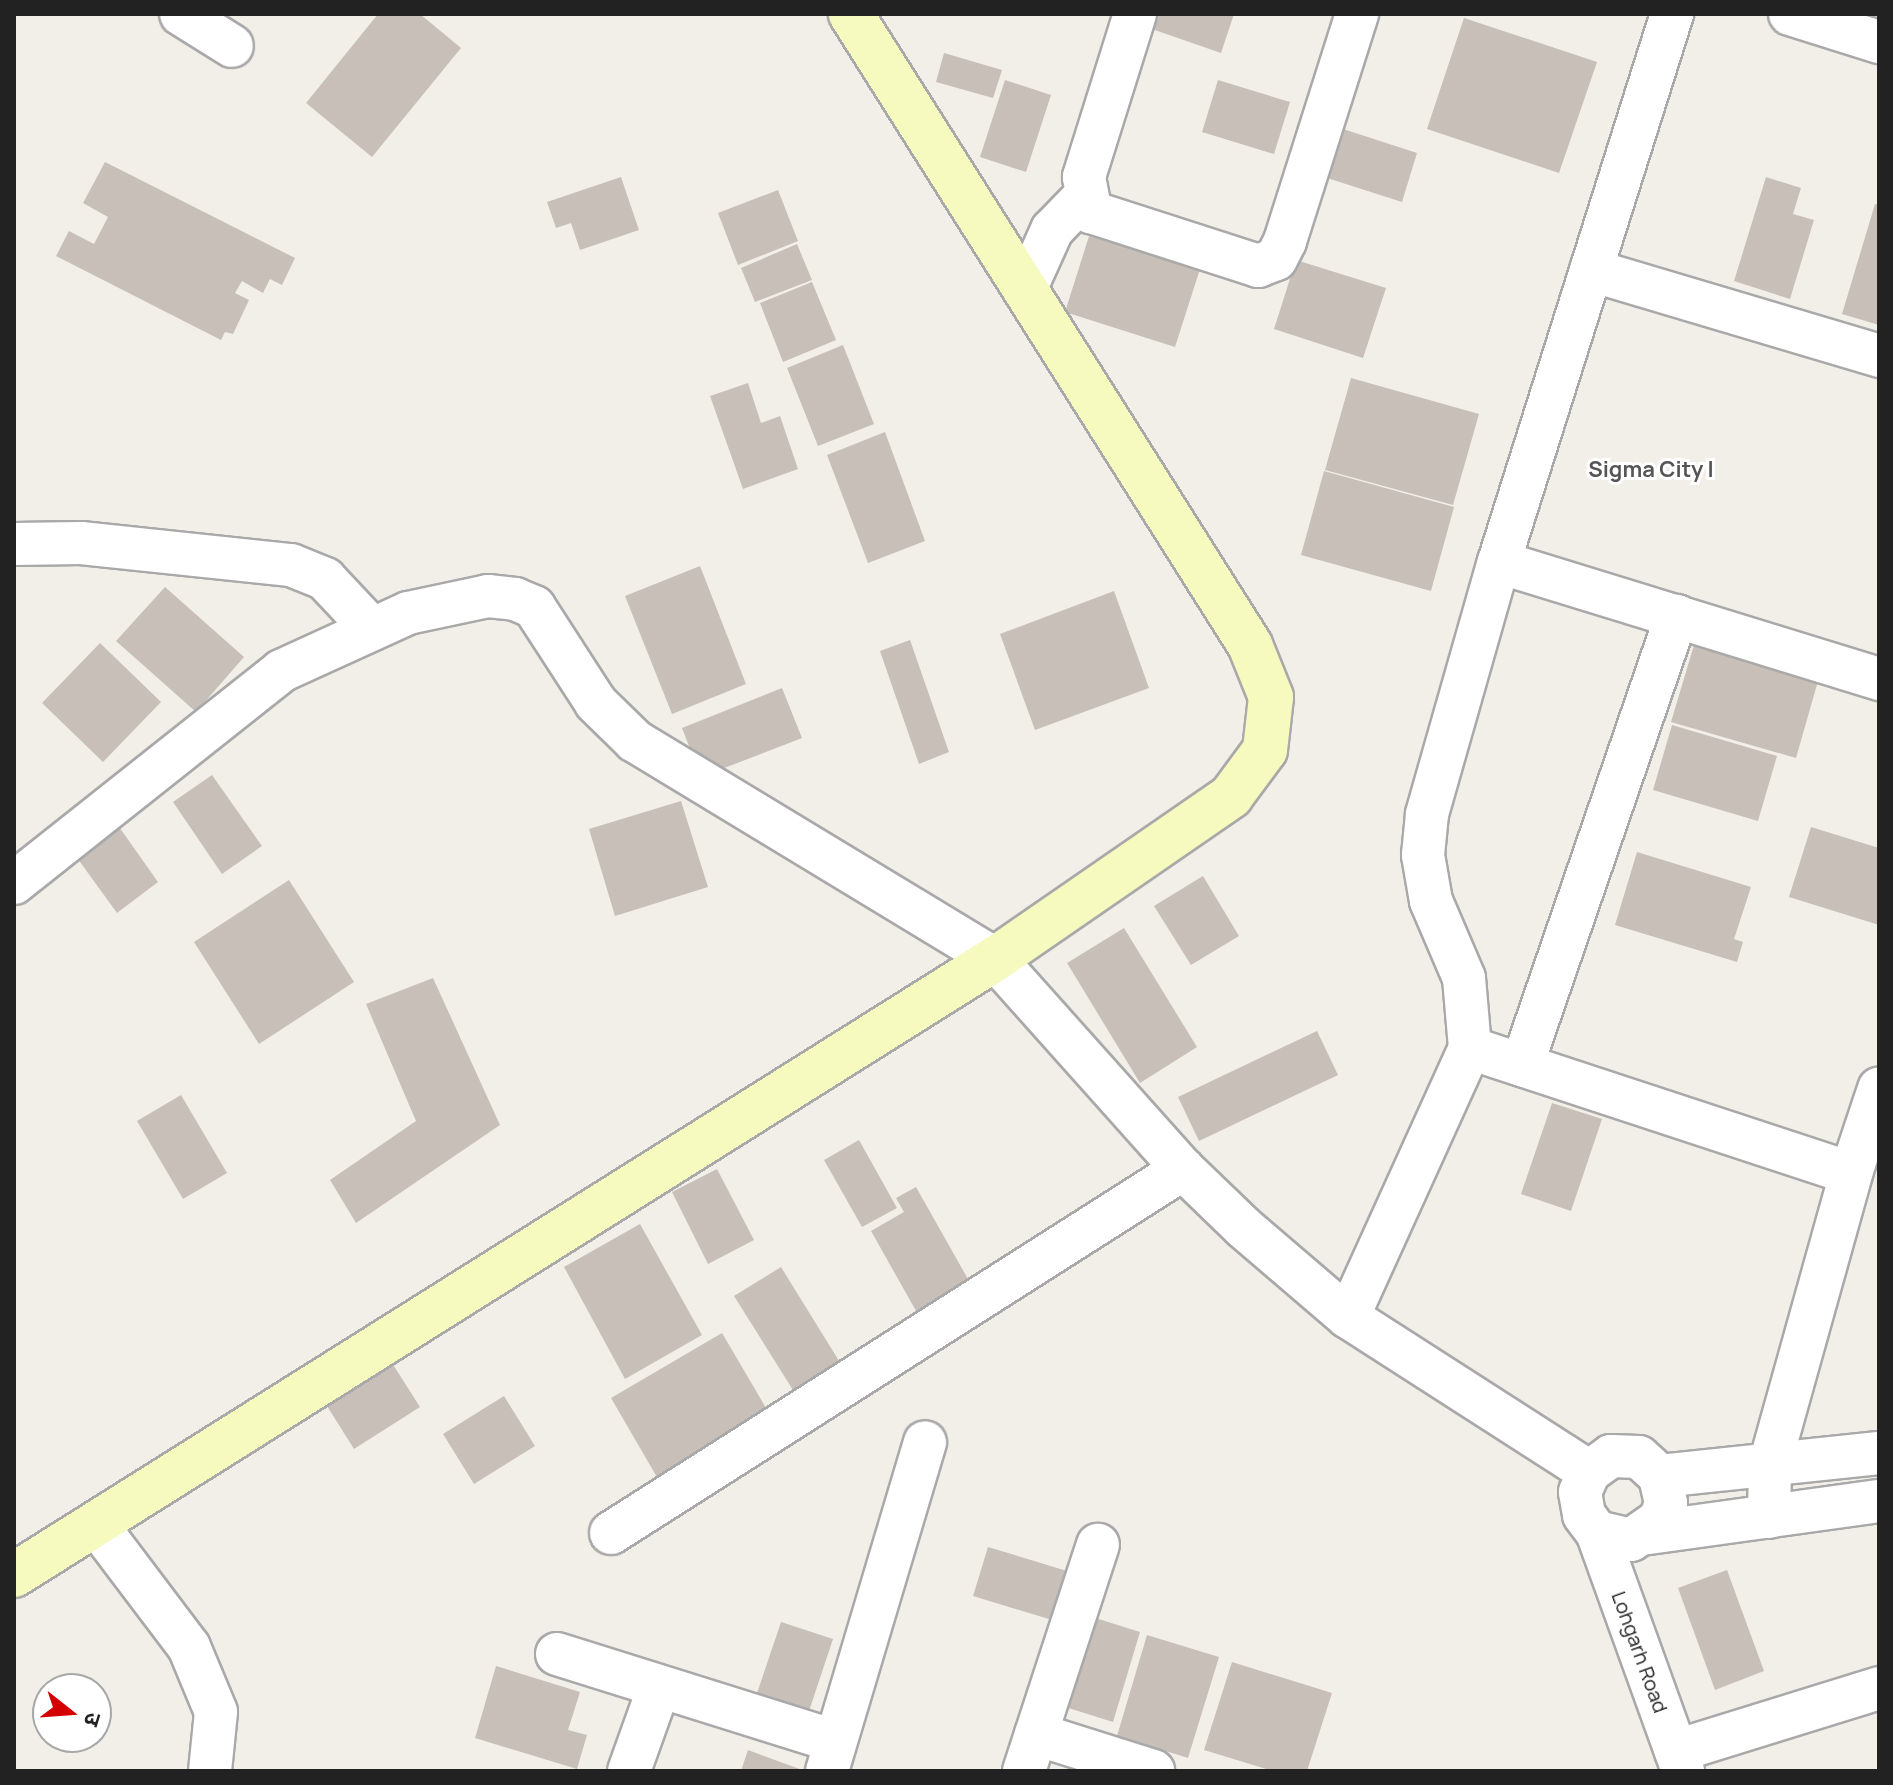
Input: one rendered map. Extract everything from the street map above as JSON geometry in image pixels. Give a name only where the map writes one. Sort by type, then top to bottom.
[{"type":"street","points":[[181,14],[232,46]]},
{"type":"street","points":[[14,1575],[995,959],[1231,796],[1265,750],[1271,697],[1250,645],[851,14]]},
{"type":"street","points":[[1135,14],[1084,177],[1085,196],[1091,212],[1258,266],[1276,259],[1357,14]]},
{"type":"street","points":[[1348,1317],[1470,1048],[1464,978],[1431,901],[1423,855],[1427,814],[1499,562],[1672,14]]},
{"type":"street","points":[[1790,14],[1879,42]]},
{"type":"street","points":[[1025,290],[1052,230],[1085,196]]},
{"type":"street","points":[[1591,270],[1879,356]]},
{"type":"street","points":[[14,544],[81,543],[291,565],[325,579],[370,627]]},
{"type":"street","points":[[1499,562],[1879,679]]},
{"type":"street","points":[[14,883],[281,671],[370,627],[488,596],[515,599],[534,607],[596,703],[635,741],[995,959],[1183,1169],[1348,1317],[1589,1472]]},
{"type":"street","points":[[1522,1065],[1677,616]]},
{"type":"street","points":[[1470,1048],[1851,1173]]},
{"type":"street","points":[[1769,1517],[1770,1464],[1851,1173],[1879,1089]]},
{"type":"street","points":[[611,1533],[1183,1169]]},
{"type":"street","points":[[557,1654],[831,1756],[925,1442]]},
{"type":"street","points":[[1660,1476],[1879,1453]]},
{"type":"street","points":[[1648,1533],[1666,1503],[1660,1476],[1639,1457],[1611,1456],[1589,1472],[1580,1492],[1584,1515],[1597,1532],[1613,1540],[1769,1517],[1876,1512]]},
{"type":"street","points":[[96,1524],[195,1658],[216,1712],[210,1771]]},
{"type":"street","name":"Lohgarh Road","points":[[1597,1532],[1680,1761]]},
{"type":"street","points":[[1098,1545],[1030,1752],[1153,1771]]},
{"type":"street","points":[[1680,1761],[1879,1688]]},
{"type":"street","points":[[629,1771],[658,1690]]},
{"type":"building","points":[[378,14],[420,14],[461,48],[372,157],[306,103]]},
{"type":"building","points":[[1154,14],[1234,14],[1221,53],[1149,28]]},
{"type":"building","points":[[1464,18],[1597,62],[1559,173],[1427,129]]},
{"type":"building","points":[[944,53],[1002,70],[993,98],[936,82]]},
{"type":"building","points":[[1005,80],[1051,95],[1026,172],[980,157]]},
{"type":"building","points":[[1218,80],[1290,102],[1274,154],[1202,132]]},
{"type":"building","points":[[1340,128],[1417,153],[1402,202],[1324,177]]},
{"type":"building","points":[[105,162],[295,258],[282,285],[270,279],[263,293],[242,281],[235,293],[249,300],[233,334],[225,332],[221,340],[56,256],[69,231],[94,244],[108,217],[83,203]]},
{"type":"building","points":[[621,177],[639,230],[580,250],[571,223],[556,228],[547,202]]},
{"type":"building","points":[[1766,177],[1801,188],[1793,214],[1814,220],[1790,299],[1734,281]]},
{"type":"building","points":[[778,190],[798,241],[738,265],[718,213]]},
{"type":"building","points":[[1875,204],[1879,205],[1879,325],[1842,314]]},
{"type":"building","points":[[1090,233],[1200,269],[1175,347],[1065,312]]},
{"type":"building","points":[[797,244],[812,280],[755,302],[741,268]]},
{"type":"building","points":[[1296,260],[1386,288],[1363,358],[1274,329]]},
{"type":"building","points":[[812,282],[836,340],[783,362],[760,303]]},
{"type":"building","points":[[843,345],[874,424],[818,446],[787,368]]},
{"type":"building","points":[[1351,378],[1479,414],[1453,505],[1325,470]]},
{"type":"building","points":[[748,383],[761,423],[780,416],[798,469],[743,489],[710,396]]},
{"type":"building","points":[[885,432],[925,541],[868,563],[827,455]]},
{"type":"building","points":[[1324,471],[1454,507],[1431,591],[1301,555]]},
{"type":"building","points":[[700,566],[746,684],[672,714],[625,596]]},
{"type":"building","points":[[165,587],[244,657],[196,712],[116,641]]},
{"type":"building","points":[[1114,591],[1149,688],[1035,730],[1000,634]]},
{"type":"building","points":[[910,640],[949,752],[919,764],[880,651]]},
{"type":"building","points":[[100,643],[161,702],[103,762],[42,703]]},
{"type":"building","points":[[1694,645],[1818,681],[1796,758],[1671,722]]},
{"type":"building","points":[[782,688],[802,738],[701,777],[682,728]]},
{"type":"building","points":[[1672,725],[1777,756],[1758,821],[1653,790]]},
{"type":"building","points":[[212,775],[262,846],[222,874],[173,802]]},
{"type":"building","points":[[681,801],[708,887],[615,916],[589,829]]},
{"type":"building","points":[[117,824],[158,882],[117,913],[75,855]]},
{"type":"building","points":[[1811,827],[1879,848],[1879,925],[1789,897]]},
{"type":"building","points":[[1637,852],[1751,887],[1734,939],[1743,942],[1737,962],[1615,925]]},
{"type":"building","points":[[1203,876],[1239,936],[1191,965],[1154,906]]},
{"type":"building","points":[[289,880],[354,982],[259,1044],[194,942]]},
{"type":"building","points":[[1124,928],[1197,1047],[1140,1083],[1067,963]]},
{"type":"building","points":[[433,978],[500,1125],[356,1223],[330,1180],[416,1121],[366,1004]]},
{"type":"building","points":[[1317,1031],[1338,1075],[1199,1141],[1178,1097]]},
{"type":"building","points":[[181,1095],[227,1173],[183,1199],[137,1121]]},
{"type":"building","points":[[1552,1103],[1602,1119],[1571,1211],[1521,1194]]},
{"type":"building","points":[[859,1140],[897,1208],[862,1227],[824,1160]]},
{"type":"building","points":[[717,1169],[754,1240],[708,1264],[672,1192]]},
{"type":"building","points":[[916,1187],[977,1295],[924,1325],[871,1231],[904,1212],[896,1198]]},
{"type":"building","points":[[640,1224],[702,1335],[625,1379],[564,1267]]},
{"type":"building","points":[[781,1267],[849,1377],[803,1406],[734,1296]]},
{"type":"building","points":[[722,1333],[776,1425],[665,1491],[611,1398]]},
{"type":"building","points":[[392,1363],[420,1407],[354,1449],[327,1406]]},
{"type":"building","points":[[504,1396],[535,1446],[474,1484],[443,1434]]},
{"type":"building","points":[[988,1547],[1067,1571],[1052,1620],[973,1596]]},
{"type":"building","points":[[1727,1570],[1764,1671],[1715,1690],[1678,1588]]},
{"type":"building","points":[[1089,1616],[1140,1632],[1113,1722],[1062,1706]]},
{"type":"building","points":[[781,1622],[833,1639],[805,1723],[753,1705]]},
{"type":"building","points":[[1147,1635],[1219,1657],[1188,1758],[1117,1736]]},
{"type":"building","points":[[1232,1662],[1332,1693],[1307,1771],[1273,1771],[1204,1750]]},
{"type":"building","points":[[496,1666],[580,1692],[568,1730],[587,1735],[577,1769],[475,1738]]},
{"type":"building","points":[[748,1750],[805,1771],[741,1771]]},
{"type":"district","name":"Sigma City I","points":[[1651,470]]}]
